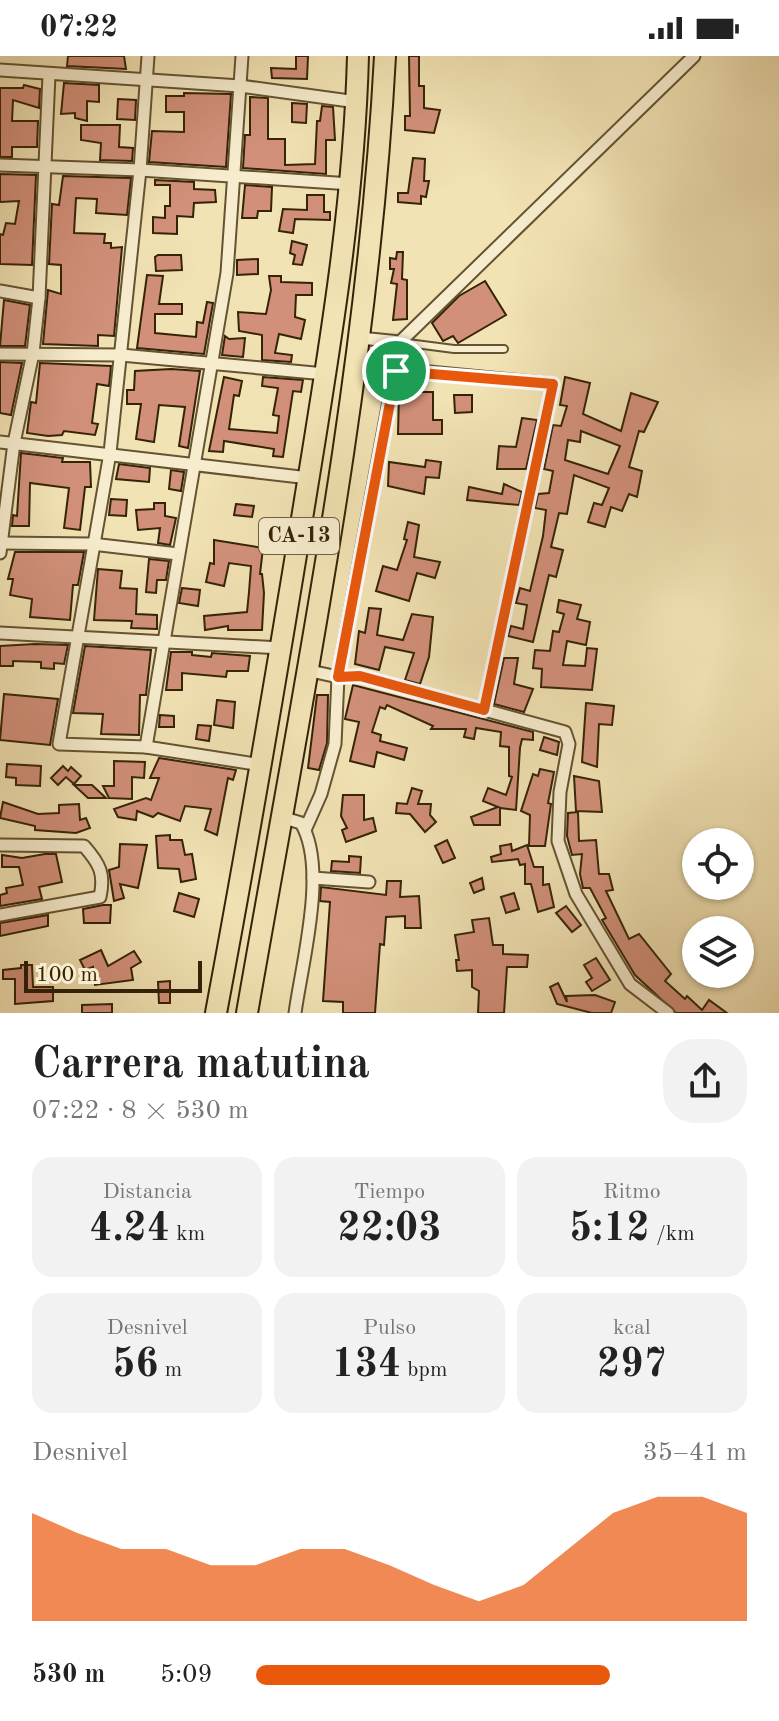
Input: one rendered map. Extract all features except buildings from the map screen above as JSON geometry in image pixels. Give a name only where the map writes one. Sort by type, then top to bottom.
[{"type":"highway","name":"CA-13","points":[[216,1013],[263,765],[341,283],[351,184],[358,56]]},
{"type":"highway","name":"CA-13","points":[[247,1013],[357,365],[378,184],[385,56]]},
{"type":"street","points":[[148,56],[140,170],[110,453],[59,744],[146,747],[263,765]]},
{"type":"street","points":[[146,747],[229,259],[242,56]]},
{"type":"street","points":[[305,830],[321,794],[335,744],[338,677],[400,342],[694,56]]},
{"type":"street","points":[[0,70],[240,86],[357,102]]},
{"type":"street","points":[[0,553],[14,443],[33,353],[39,298],[49,75]]},
{"type":"street","points":[[0,165],[140,170],[351,184]]},
{"type":"street","points":[[0,291],[39,298]]},
{"type":"street","points":[[360,338],[400,342]]},
{"type":"street","points":[[0,354],[121,355],[325,374]]},
{"type":"street","points":[[357,365],[553,384],[484,710]]},
{"type":"street","points":[[0,442],[194,462],[309,478]]},
{"type":"street","points":[[0,543],[92,544],[178,554]]},
{"type":"street","points":[[0,633],[281,648]]},
{"type":"street","points":[[305,670],[338,677],[360,676],[559,728],[567,734],[569,744],[560,792],[558,841],[576,894],[630,984],[668,1013]]},
{"type":"street","points":[[281,817],[301,823],[309,836],[313,878],[295,1013]]},
{"type":"street","points":[[0,845],[84,846],[98,861],[104,878],[100,897],[0,915]]},
{"type":"street","points":[[313,878],[369,882]]},
{"type":"lane","points":[[400,342],[454,349],[504,349]]},
{"type":"route","points":[[396,371],[553,384],[484,710],[360,676],[338,677],[396,371]]}]
